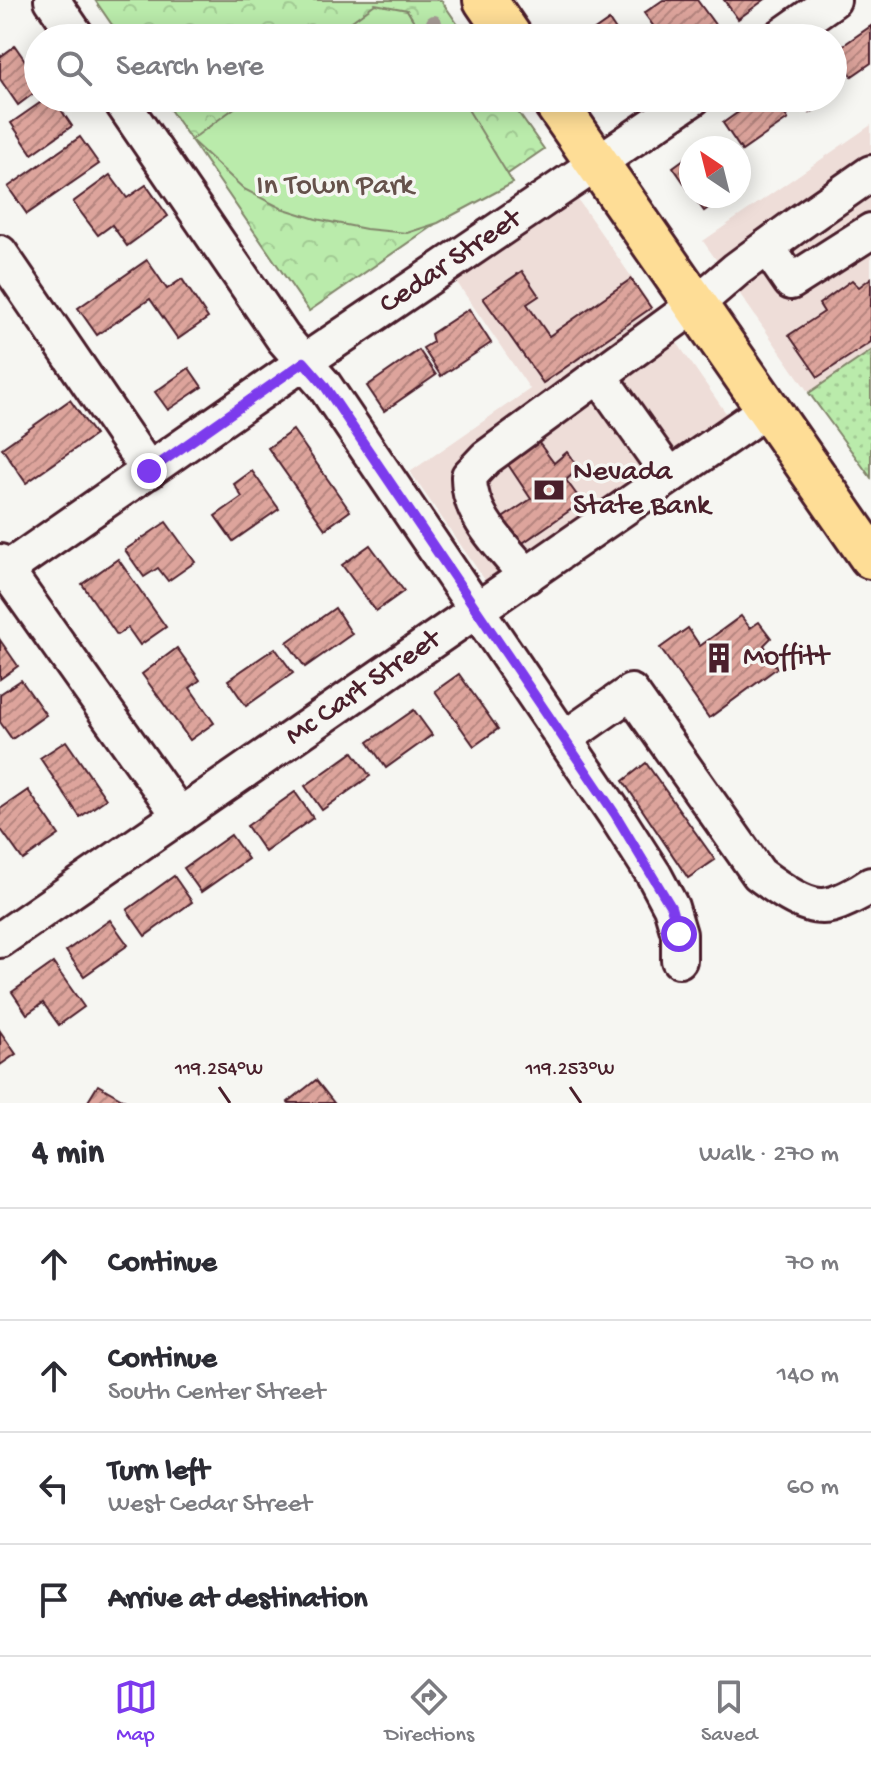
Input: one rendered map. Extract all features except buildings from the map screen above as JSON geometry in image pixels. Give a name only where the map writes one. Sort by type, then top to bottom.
[{"type":"main road","points":[[485,0],[501,24]]},
{"type":"main road","points":[[562,112],[871,557]]},
{"type":"street","points":[[52,0],[68,24]]},
{"type":"street","points":[[799,24],[833,0]]},
{"type":"street","points":[[129,112],[283,338],[324,385],[623,826],[671,907],[679,934],[679,960]]},
{"type":"street","name":"Cedar Street","points":[[2,569],[673,112]]},
{"type":"street","points":[[527,576],[476,511],[469,492],[469,476],[486,458],[695,305],[767,247],[871,173]]},
{"type":"street","points":[[767,247],[791,282],[871,231]]},
{"type":"street","points":[[0,253],[149,471]]},
{"type":"street","points":[[599,376],[670,476]]},
{"type":"street","name":"Mc Cart Street","points":[[0,940],[767,409]]},
{"type":"street","points":[[2,569],[180,816]]},
{"type":"street","points":[[564,739],[631,692],[759,874],[789,896],[823,906],[858,894],[871,885]]},
{"type":"shaded area","points":[[871,125],[871,351],[809,393],[703,241]]},
{"type":"shaded area","points":[[576,197],[728,416],[487,583],[410,472],[530,389],[456,281]]},
{"type":"green space","points":[[95,0],[441,0],[457,24],[111,24]]},
{"type":"green space","points":[[375,4],[407,10],[416,24],[348,24]]},
{"type":"green space","name":"In Town Park","points":[[172,112],[518,112],[544,149],[309,311]]},
{"type":"green space","name":"In Town Park","points":[[229,112],[470,112],[513,183],[438,223],[407,233],[366,229],[281,208],[244,189],[191,140]]},
{"type":"green space","points":[[871,351],[871,478],[809,393]]},
{"type":"place","name":"Nevada State Bank","points":[[549,490]]},
{"type":"place","name":"Moffitt","points":[[719,658]]},
{"type":"route","points":[[149,471],[304,362],[324,385],[615,814],[654,875],[671,907],[679,934]]}]
